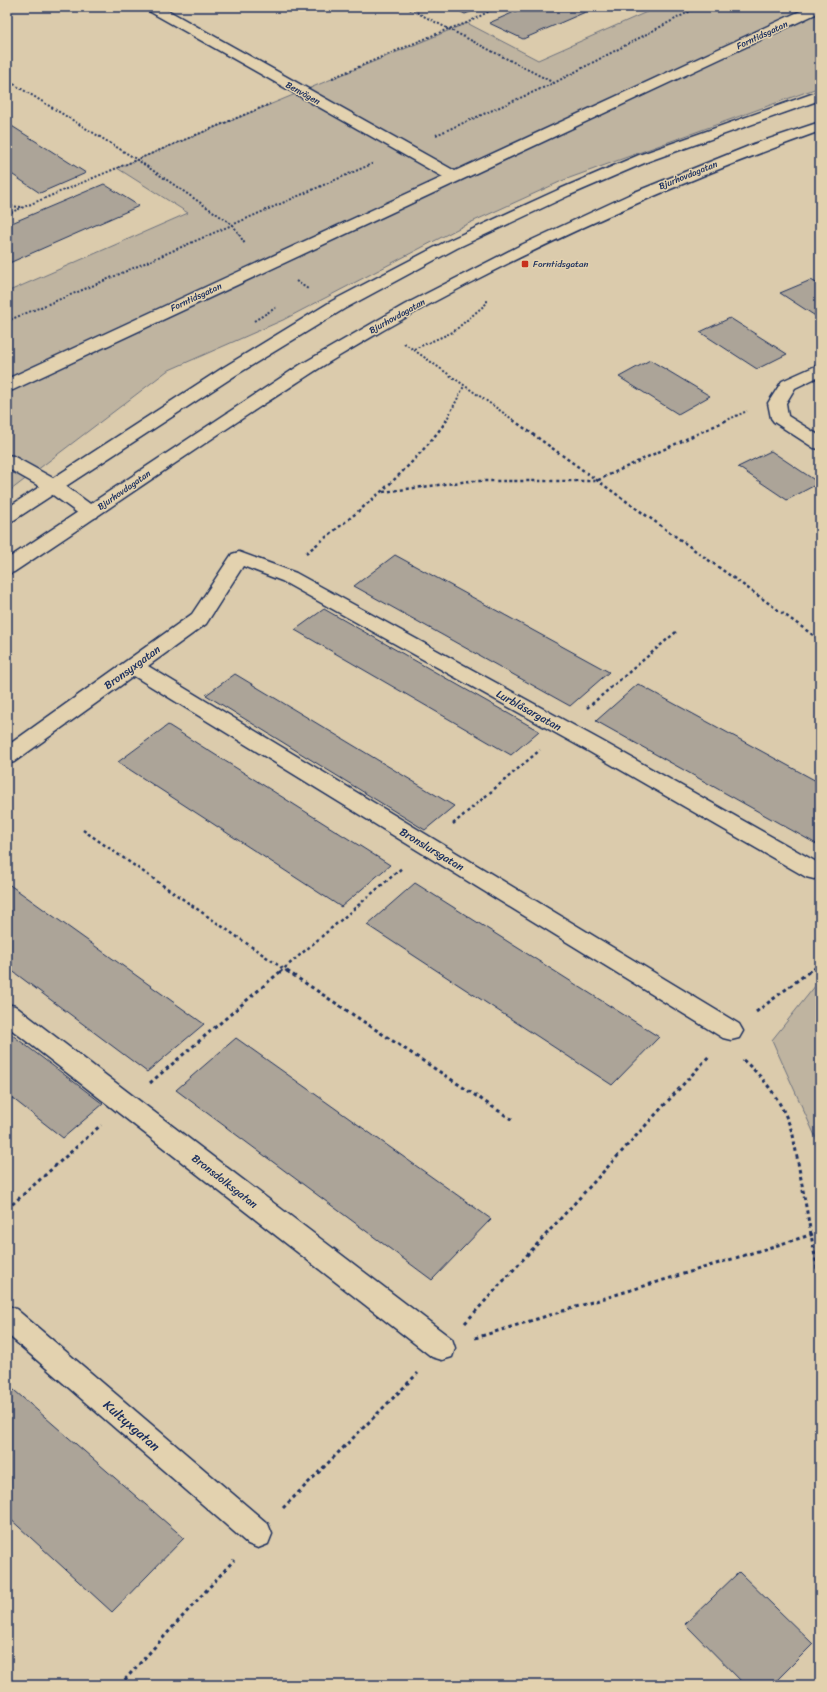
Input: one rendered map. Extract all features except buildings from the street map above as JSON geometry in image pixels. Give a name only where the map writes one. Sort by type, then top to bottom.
[{"type":"street","name":"Benvägen","points":[[152,7],[300,92],[388,139],[432,167],[455,177]]},
{"type":"street","name":"Forntidsgatan","points":[[7,386],[820,7]]},
{"type":"street","points":[[7,516],[270,346],[338,305],[451,245],[565,192],[644,158],[820,95]]},
{"type":"street","name":"Bjurhovdagatan","points":[[7,568],[193,442],[353,340],[540,240],[652,190],[708,167],[820,126]]},
{"type":"street","points":[[820,369],[788,385],[778,406],[780,418],[820,444]]},
{"type":"street","points":[[7,460],[53,486],[90,513]]},
{"type":"street","name":"Bronsyxgatan","points":[[7,757],[199,619],[239,558]]},
{"type":"street","name":"Lurblåsargatan","points":[[239,558],[288,577],[564,729],[814,871]]},
{"type":"street","name":"Bronslursgatan","points":[[133,666],[427,846],[726,1037]]},
{"type":"street","name":"Bronsdolksgatan","points":[[7,1013],[442,1348]]},
{"type":"street","name":"Kultyxgatan","points":[[7,1317],[258,1534]]},
{"type":"path","points":[[406,7],[554,83]]},
{"type":"path","points":[[434,136],[554,83],[698,7]]},
{"type":"path","points":[[7,80],[136,159],[233,225],[249,249]]},
{"type":"path","points":[[7,214],[136,159]]},
{"type":"path","points":[[7,321],[92,286],[375,162]]},
{"type":"path","points":[[7,206],[24,207]]},
{"type":"path","points":[[291,279],[310,290]]},
{"type":"path","points":[[414,349],[453,332],[487,303],[487,296]]},
{"type":"path","points":[[398,340],[414,349],[596,481],[820,640]]},
{"type":"path","points":[[306,553],[383,492],[420,454],[447,421],[464,386]]},
{"type":"path","points":[[383,492],[470,481],[596,481],[752,409],[778,406]]},
{"type":"path","points":[[7,1209],[125,1104],[676,632]]},
{"type":"path","points":[[83,830],[284,969],[514,1121]]},
{"type":"path","points":[[442,1348],[726,1037],[808,972],[820,965]]},
{"type":"path","points":[[726,1037],[758,1071],[786,1112],[793,1135],[820,1284]]},
{"type":"path","points":[[442,1348],[820,1232]]},
{"type":"shaded area","points":[[658,7],[820,7],[820,87],[564,180],[463,226],[283,320],[167,371],[7,493],[7,292],[188,213],[117,168],[467,23],[538,60]]},
{"type":"shaded area","points":[[820,980],[820,1147],[772,1040]]},
{"type":"place","name":"Forntidsgatan","points":[[525,264]]}]
